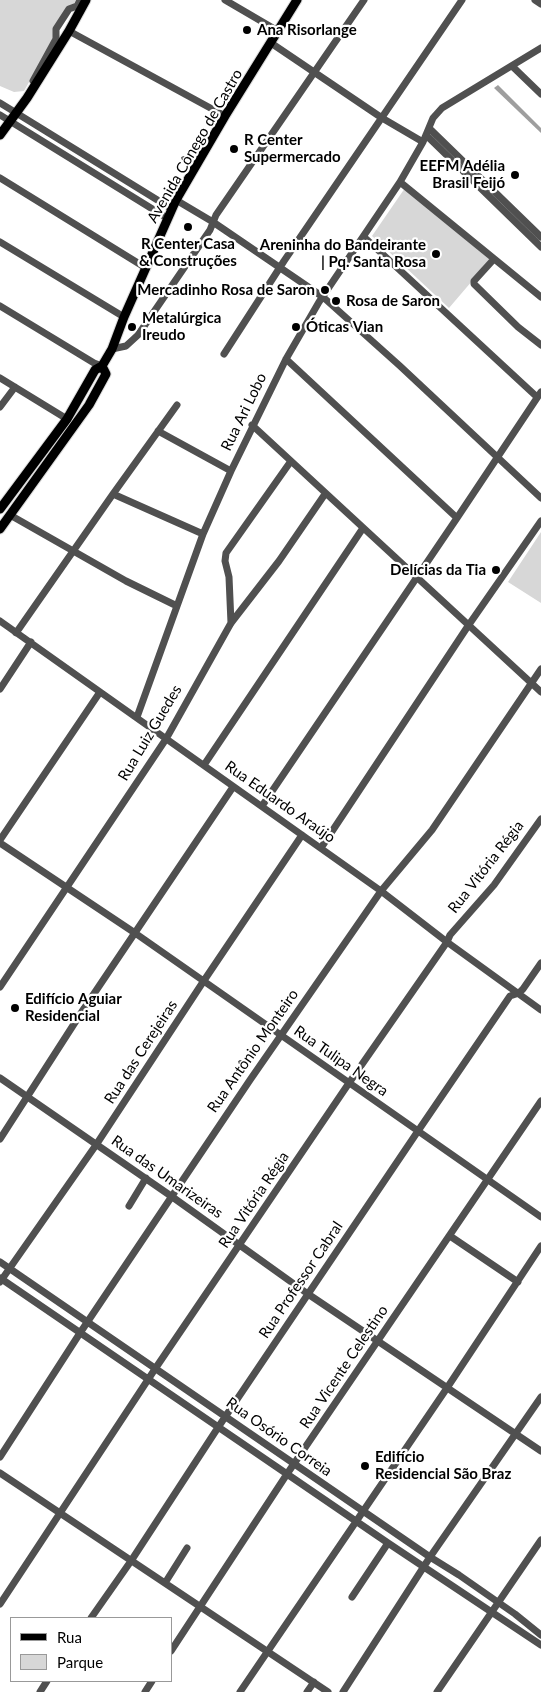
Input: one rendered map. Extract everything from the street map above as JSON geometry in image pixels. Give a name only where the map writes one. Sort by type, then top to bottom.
[{"type":"main road","points":[[0,135],[70,31],[86,0]]},
{"type":"main road","name":"Avenida Cônego de Castro","points":[[0,509],[66,419],[96,370],[102,366],[112,349],[124,317],[174,205],[225,116],[297,0]]},
{"type":"main road","name":"Avenida Cônego de Castro","points":[[0,529],[76,424],[106,374],[102,366]]},
{"type":"main road","points":[[66,419],[76,424]]},
{"type":"main road","points":[[8,498],[17,504]]},
{"type":"street","points":[[16,112],[56,40],[56,29],[68,9],[77,6],[80,0]]},
{"type":"street","points":[[225,0],[278,31]]},
{"type":"street","points":[[112,349],[126,346],[138,336],[210,230],[216,215],[364,0]]},
{"type":"street","points":[[224,354],[280,267],[462,0]]},
{"type":"street","points":[[535,0],[541,4]]},
{"type":"street","points":[[70,31],[225,116]]},
{"type":"street","points":[[270,43],[382,118],[425,139],[541,247]]},
{"type":"street","name":"Rua Ari Lobo","points":[[137,717],[204,534],[231,471],[286,359],[323,297],[400,182],[425,139],[433,118],[442,108],[541,48]]},
{"type":"street","points":[[512,66],[541,94]]},
{"type":"street","points":[[0,102],[174,205],[213,222],[323,297],[541,498]]},
{"type":"street","points":[[0,115],[168,218]]},
{"type":"street","points":[[429,128],[541,237]]},
{"type":"street","points":[[0,178],[146,268]]},
{"type":"street","points":[[400,182],[541,296]]},
{"type":"street","points":[[262,806],[539,394],[364,237]]},
{"type":"street","points":[[0,242],[124,317]]},
{"type":"street","points":[[494,259],[474,281],[474,284],[518,327],[541,345]]},
{"type":"street","points":[[0,306],[102,366]]},
{"type":"street","points":[[286,359],[457,518]]},
{"type":"street","points":[[0,378],[66,419]]},
{"type":"street","points":[[0,407],[15,387]]},
{"type":"street","points":[[16,633],[158,430],[178,405]]},
{"type":"street","points":[[252,425],[541,692]]},
{"type":"street","points":[[158,430],[231,471]]},
{"type":"street","points":[[231,624],[230,577],[225,561],[226,553],[291,461]]},
{"type":"street","points":[[113,494],[204,534]]},
{"type":"street","name":"Rua Luiz Guedes","points":[[0,987],[166,739],[231,624],[325,494]]},
{"type":"street","points":[[10,515],[126,580],[177,606]]},
{"type":"street","points":[[321,848],[468,626],[541,521]]},
{"type":"street","points":[[204,765],[363,528]]},
{"type":"street","name":"Rua Eduardo Araújo","points":[[0,621],[381,891],[447,942],[541,1010]]},
{"type":"street","points":[[0,689],[31,642]]},
{"type":"street","name":"Rua Antônio Monteiro","points":[[0,1457],[80,1333],[280,1035],[381,891],[432,830],[541,669]]},
{"type":"street","points":[[0,841],[100,692]]},
{"type":"street","points":[[0,1139],[83,1010],[233,786]]},
{"type":"street","name":"Rua Vitória Régia","points":[[0,1604],[155,1369],[450,935],[494,885],[541,819]]},
{"type":"street","name":"Rua das Cerejeiras","points":[[1,1280],[96,1145],[302,835]]},
{"type":"street","name":"Rua Tulipa Negra","points":[[0,841],[541,1217]]},
{"type":"street","name":"Rua Professor Cabral","points":[[91,1617],[131,1561],[218,1426],[510,996],[518,993],[541,963]]},
{"type":"street","name":"Rua das Umarizeiras","points":[[0,1078],[146,1178],[308,1294],[541,1450]]},
{"type":"street","name":"Rua Vicente Celestino","points":[[172,1649],[287,1474],[541,1101]]},
{"type":"street","points":[[129,1206],[146,1178]]},
{"type":"street","points":[[450,1236],[518,1282]]},
{"type":"street","points":[[240,1692],[447,1388],[541,1246]]},
{"type":"street","name":"Rua Osório Correia","points":[[0,1262],[430,1558],[459,1575],[541,1635]]},
{"type":"street","name":"Rua Osório Correia","points":[[1,1280],[541,1645]]},
{"type":"street","points":[[342,1692],[430,1558],[541,1397]]},
{"type":"street","points":[[0,1473],[328,1692]]},
{"type":"street","points":[[437,1692],[541,1540]]},
{"type":"street","points":[[352,1597],[388,1543]]},
{"type":"street","points":[[165,1583],[187,1548]]},
{"type":"street","points":[[307,1692],[314,1682]]},
{"type":"green space","points":[[0,0],[76,0],[24,91],[14,92],[0,86]]},
{"type":"green space","name":"Areninha do Bandeirante | Pq. Santa Rosa","points":[[405,188],[490,260],[449,308],[372,236]]},
{"type":"green space","points":[[541,532],[541,603],[508,582]]},
{"type":"shaded area","points":[[498,85],[541,128],[541,133],[494,88]]},
{"type":"place","name":"Ana Risorlange","points":[[247,30]]},
{"type":"place","name":"R Center Supermercado","points":[[234,149]]},
{"type":"place","name":"EEFM Adélia Brasil Feijó","points":[[515,175]]},
{"type":"place","name":"R Center Casa & Construções","points":[[188,227]]},
{"type":"place","name":"Areninha do Bandeirante | Pq. Santa Rosa","points":[[436,254]]},
{"type":"place","name":"Mercadinho Rosa de Saron","points":[[325,290]]},
{"type":"place","name":"Rosa de Saron","points":[[336,301]]},
{"type":"place","name":"Metalúrgica Ireudo","points":[[132,327]]},
{"type":"place","name":"Óticas Vian","points":[[296,327]]},
{"type":"place","name":"Delícias da Tia","points":[[496,570]]},
{"type":"place","name":"Edifício Aguiar Residencial","points":[[15,1008]]},
{"type":"place","name":"Edifício Residencial São Braz","points":[[365,1466]]}]
